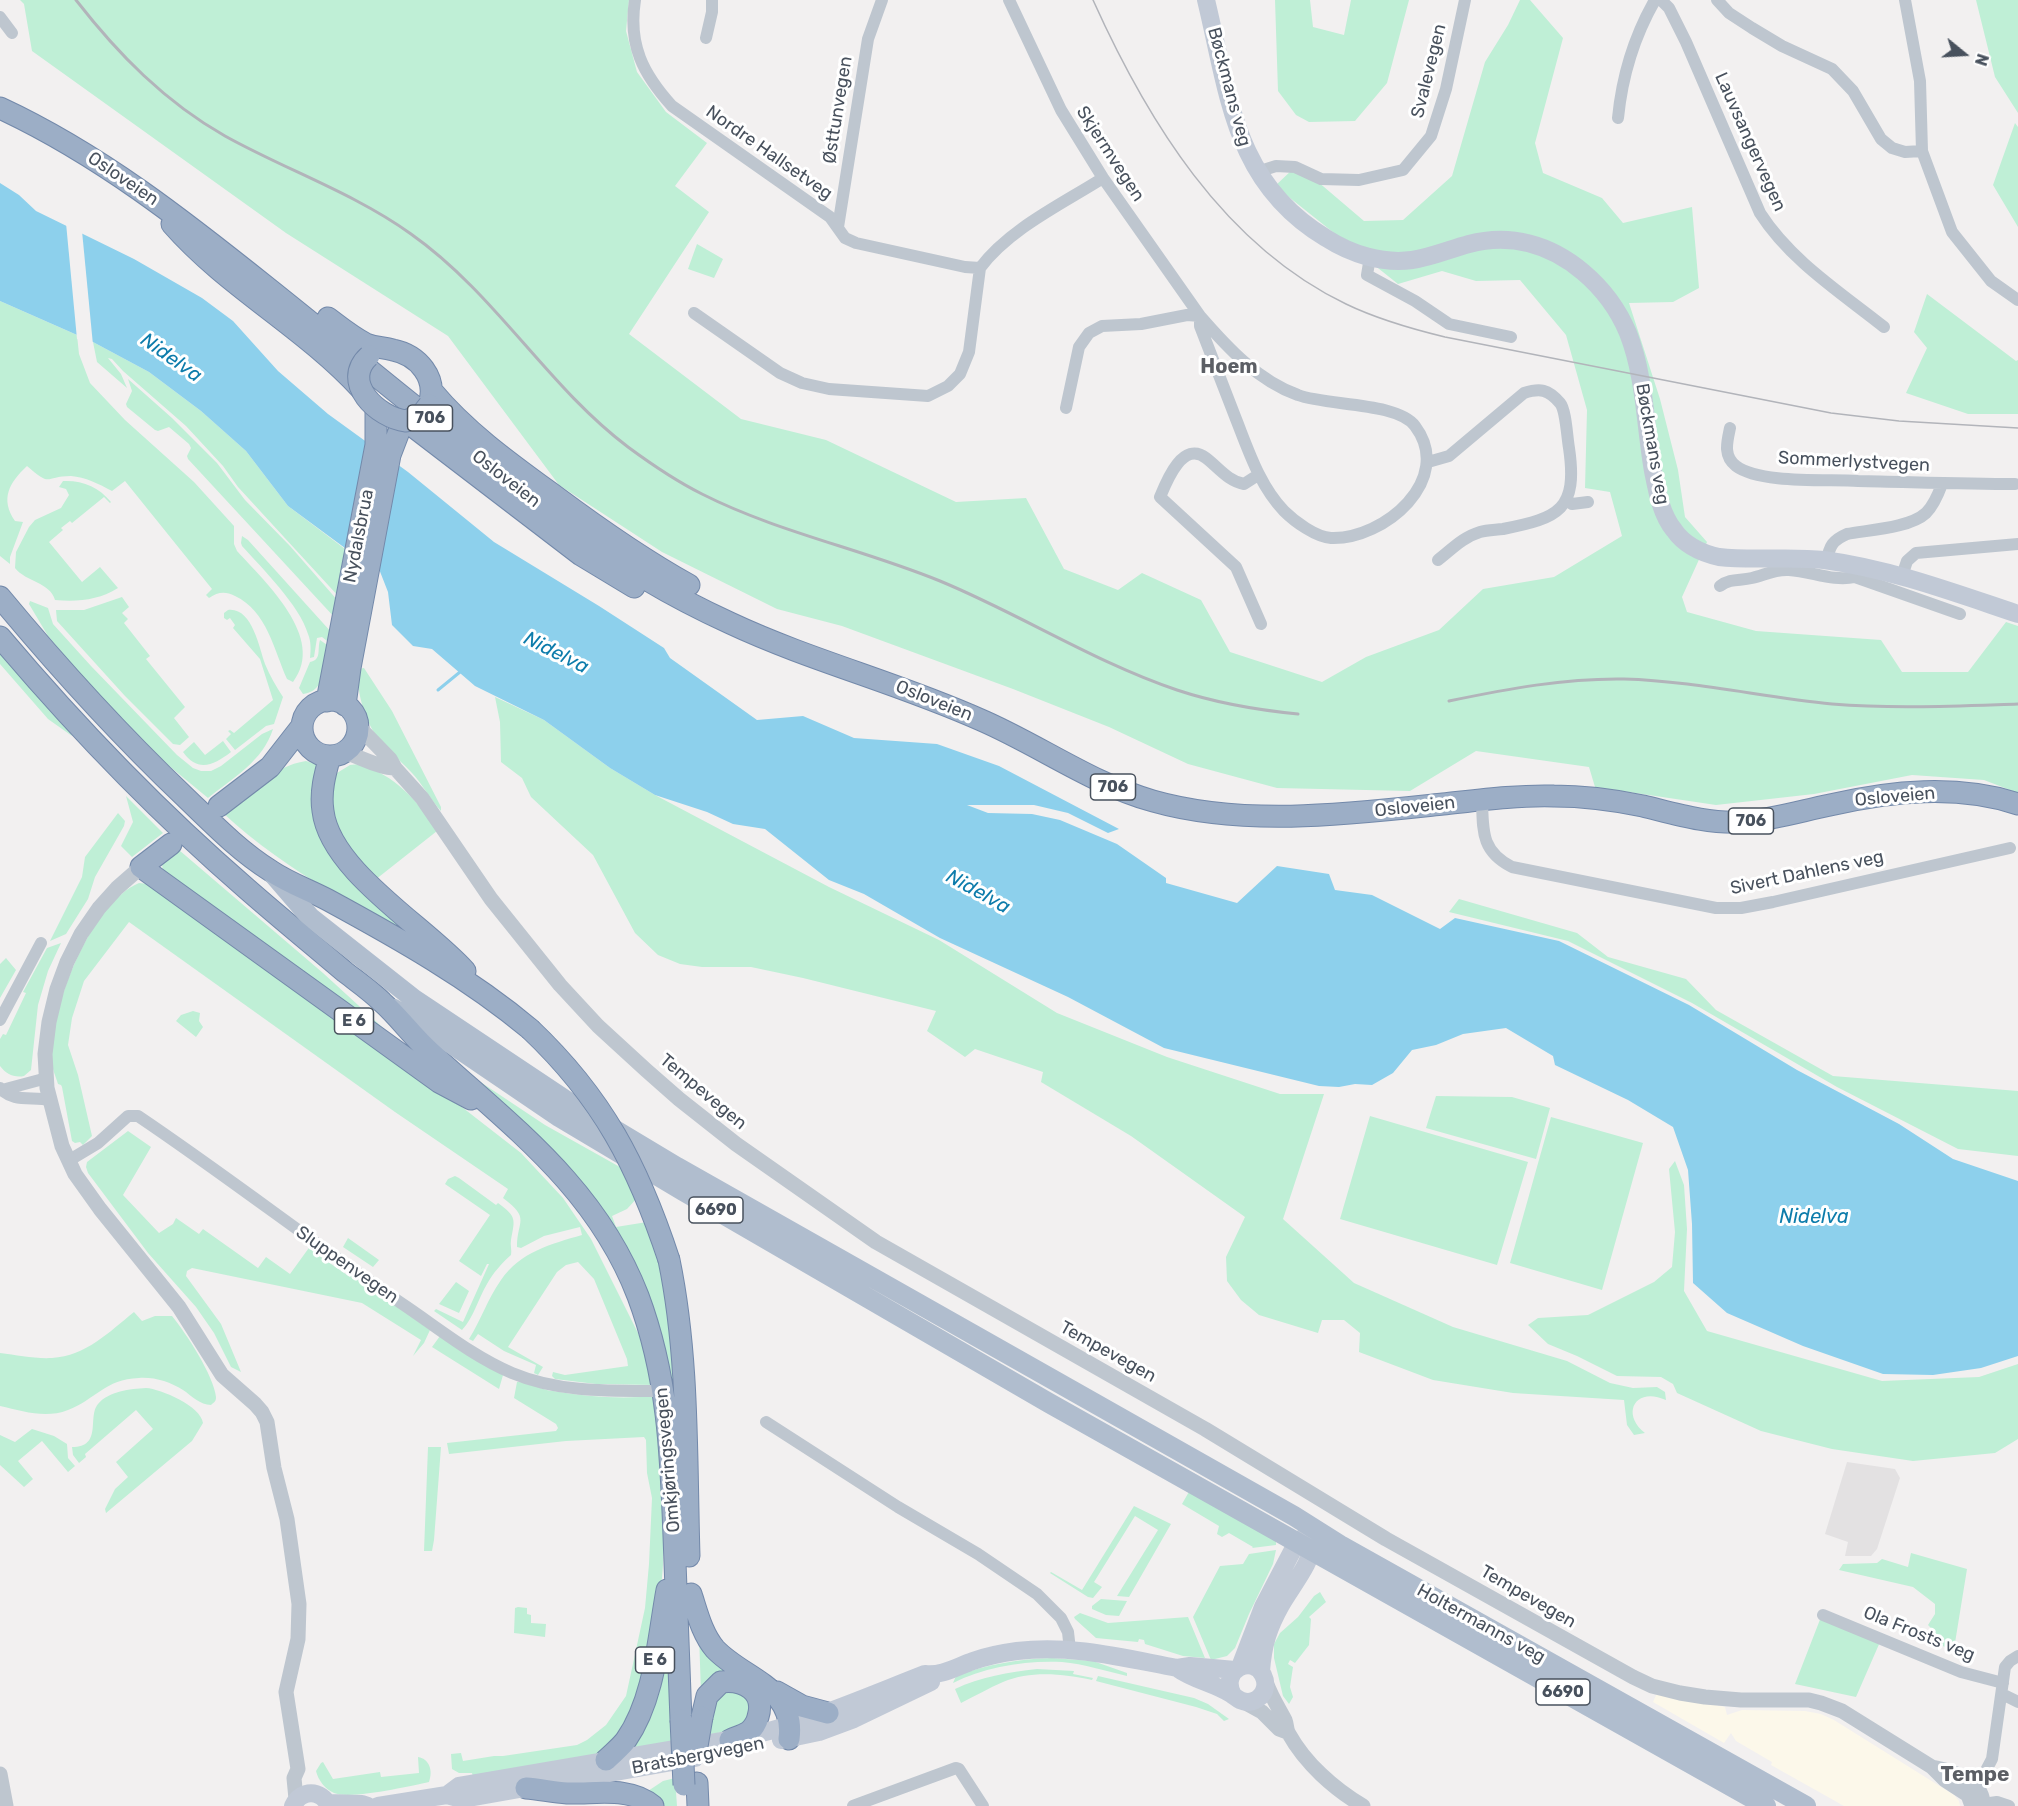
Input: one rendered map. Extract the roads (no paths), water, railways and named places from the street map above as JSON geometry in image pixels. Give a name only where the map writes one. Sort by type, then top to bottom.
[{"type":"highway","name":"Osloveien","points":[[0,108],[87,154],[144,192],[502,477],[573,531],[634,572],[729,623],[966,713],[1028,742],[1115,788],[1167,805],[1237,814],[1347,813],[1530,796],[1569,796],[1614,801],[1691,818],[1731,822],[1781,816],[1872,796],[1898,793],[1949,792],[1983,795],[2018,804]]},
{"type":"highway","name":"706","points":[[144,192],[193,248],[332,359],[376,408],[388,416],[405,421],[581,555],[621,580],[669,606],[729,623]]},
{"type":"highway","name":"706","points":[[144,192],[210,225],[375,353],[399,352],[415,361],[427,373],[431,398],[422,414],[405,421]]},
{"type":"highway","points":[[361,389],[360,371],[375,353]]},
{"type":"highway","name":"706","points":[[431,398],[513,466],[626,548],[710,597],[766,638]]},
{"type":"highway","name":"Nydalsbrua","points":[[343,666],[376,446],[376,408]]},
{"type":"highway","name":"Nydalsbrua","points":[[343,666],[390,455],[405,421]]},
{"type":"highway","name":"E 6","points":[[0,597],[75,684],[152,765],[222,832],[271,872],[328,900],[434,960],[484,992]]},
{"type":"highway","name":"E 6","points":[[0,637],[152,802],[244,887],[382,1001]]},
{"type":"highway","name":"706","points":[[336,703],[343,666]]},
{"type":"highway","points":[[219,806],[270,767],[302,726],[309,709],[320,702],[336,703],[354,715],[357,725],[353,742],[330,753],[295,758],[270,767]]},
{"type":"highway","points":[[302,726],[304,739],[330,753]]},
{"type":"highway","name":"E 6","points":[[330,753],[323,784],[323,812],[334,843],[358,873],[449,952],[484,992]]},
{"type":"highway","points":[[141,867],[171,844]]},
{"type":"highway","name":"E 6","points":[[141,867],[439,1082],[504,1116]]},
{"type":"highway","name":"Omkjøringsvegen","points":[[484,992],[530,1029],[567,1066],[611,1125],[641,1182],[669,1260],[676,1292],[681,1338],[691,1594],[692,1718],[688,1791],[698,1806]]},
{"type":"highway","name":"Omkjøringsvegen","points":[[382,1001],[426,1049],[504,1116],[576,1190],[599,1222],[637,1295],[657,1356],[667,1408],[675,1549],[696,1752],[688,1791]]},
{"type":"highway","name":"E 6","points":[[606,1760],[626,1740],[644,1701],[656,1660],[675,1549]]},
{"type":"highway","name":"E 6","points":[[691,1594],[706,1635],[714,1647],[765,1693],[770,1707],[786,1731]]},
{"type":"highway","name":"E 6","points":[[692,1718],[707,1696],[721,1682],[741,1683],[802,1706],[828,1713]]},
{"type":"highway","points":[[730,1740],[748,1733],[756,1723],[765,1693]]},
{"type":"highway","points":[[526,1788],[565,1793],[635,1796],[653,1806]]},
{"type":"main road","name":"Bøckmans veg","points":[[1206,0],[1234,115],[1245,150],[1257,172],[1285,207],[1304,224],[1334,243],[1370,257],[1399,261],[1412,260],[1496,239],[1524,242],[1551,251],[1567,260],[1602,290],[1629,334],[1640,380],[1656,488],[1666,518],[1679,537],[1699,551],[1719,557],[1795,558],[1827,561],[1857,572],[1902,576],[2018,614]]},
{"type":"main road","name":"6690","points":[[271,872],[310,917],[389,980],[437,1016],[567,1101],[677,1167],[1315,1528]]},
{"type":"main road","name":"6690","points":[[382,1001],[453,1045],[559,1117],[693,1197],[1049,1403],[1305,1547]]},
{"type":"main road","points":[[1305,1547],[1263,1607],[1238,1668],[1230,1679],[1229,1685],[1237,1698],[1247,1702],[1258,1699],[1263,1694],[1265,1637],[1315,1528]]},
{"type":"main road","name":"Holtermanns veg","points":[[1315,1528],[1340,1545],[1806,1806]]},
{"type":"main road","name":"Holtermanns veg","points":[[1305,1547],[1766,1806]]},
{"type":"main road","name":"Bratsbergvegen","points":[[378,1806],[447,1795],[459,1786],[498,1793],[723,1753],[786,1731],[925,1674],[936,1675],[975,1660],[1000,1654],[1033,1650],[1070,1650],[1177,1668],[1191,1666],[1238,1668]]},
{"type":"main road","points":[[1238,1668],[1251,1666],[1263,1677]]},
{"type":"main road","name":"Bratsbergvegen","points":[[1177,1668],[1188,1677],[1206,1682],[1237,1698]]},
{"type":"main road","name":"Bratsbergvegen","points":[[498,1793],[606,1760],[786,1731],[819,1732],[854,1719],[929,1684],[936,1675]]},
{"type":"main road","points":[[300,1799],[318,1794],[329,1804],[368,1806]]},
{"type":"street","name":"Nordre Hallsetveg","points":[[635,0],[634,30],[643,68],[672,106],[831,217],[845,238],[856,243],[965,267],[980,267]]},
{"type":"street","points":[[706,38],[712,12],[712,0]]},
{"type":"street","name":"Østtunvegen","points":[[838,227],[868,39],[882,0]]},
{"type":"street","name":"Skjermvegen","points":[[1009,0],[1061,110],[1102,178],[1200,316]]},
{"type":"street","name":"Svalevegen","points":[[1257,172],[1276,165],[1296,167],[1321,179],[1359,180],[1403,170],[1431,136],[1446,89],[1465,0]]},
{"type":"street","points":[[1618,118],[1621,88],[1645,18],[1655,0]]},
{"type":"street","name":"Lauvsangervegen","points":[[1661,0],[1669,8],[1686,42],[1760,213],[1773,233],[1790,251],[1884,327]]},
{"type":"street","points":[[1717,0],[1729,13],[1782,46],[1832,69],[1853,91],[1881,139],[1892,148],[1905,152],[1922,151]]},
{"type":"street","points":[[1905,0],[1920,81],[1922,151],[1953,232],[1991,281],[2018,300]]},
{"type":"street","points":[[0,17],[12,33]]},
{"type":"street","points":[[694,314],[780,373],[802,383],[829,389],[928,396],[948,386],[960,374],[969,352],[980,267],[1006,239],[1102,178]]},
{"type":"street","points":[[1370,257],[1367,275],[1415,301],[1449,324],[1511,337]]},
{"type":"street","points":[[1066,408],[1079,347],[1089,333],[1102,326],[1141,324],[1187,315],[1200,316],[1232,352],[1265,378],[1297,395],[1331,403],[1393,412],[1406,418],[1415,426],[1423,441],[1427,450],[1428,462],[1412,499],[1390,521],[1364,534],[1329,538],[1304,528],[1284,511],[1258,475],[1200,326],[1200,316]]},
{"type":"street","points":[[1428,462],[1449,456],[1524,393],[1537,389],[1550,393],[1562,406],[1572,466],[1567,500],[1544,520],[1480,532],[1465,538],[1438,560]]},
{"type":"street","name":"Sommerlystvegen","points":[[1730,428],[1727,444],[1728,458],[1736,467],[1756,474],[1791,479],[2015,484]]},
{"type":"street","points":[[1258,475],[1244,484],[1234,482],[1203,456],[1193,453],[1181,459],[1168,477],[1160,496],[1236,567],[1261,624]]},
{"type":"street","name":"Sommerlystvegen","points":[[1827,561],[1830,546],[1838,538],[1847,534],[1910,522],[1921,517],[1935,501],[1942,484]]},
{"type":"street","points":[[1567,500],[1572,504],[1588,502]]},
{"type":"street","points":[[1902,576],[1907,561],[1916,553],[2018,544]]},
{"type":"street","points":[[1720,585],[1732,579],[1751,578],[1774,571],[1803,572],[1845,579],[1857,572],[1960,614]]},
{"type":"street","name":"Tempevegen","points":[[357,725],[390,759],[395,768],[422,798],[522,939],[598,1026],[705,1121],[777,1175],[876,1242],[1205,1429],[1378,1535],[1633,1677],[1652,1686],[1680,1694],[1720,1698],[1809,1700],[1821,1703],[1842,1711],[1932,1767],[1945,1780],[1976,1800]]},
{"type":"street","points":[[330,753],[360,756],[387,768],[395,768]]},
{"type":"street","name":"Sivert Dahlens veg","points":[[1482,800],[1486,843],[1499,859],[1512,867],[1716,908],[1741,908],[1773,902],[2010,848]]},
{"type":"street","points":[[141,867],[99,908],[81,934],[67,962],[57,989],[49,1022],[45,1054],[46,1077],[50,1100],[68,1161],[100,1209],[179,1307],[222,1375],[262,1412],[267,1422],[274,1468],[287,1519],[299,1604],[298,1639],[286,1692],[298,1768],[305,1776],[300,1799]]},
{"type":"street","points":[[0,1020],[41,943]]},
{"type":"street","points":[[46,1077],[1,1089],[13,1098],[50,1100]]},
{"type":"street","name":"Sluppenvegen","points":[[68,1161],[98,1143],[128,1116],[138,1116],[374,1284],[486,1360],[512,1373],[553,1385],[593,1391],[655,1391]]},
{"type":"street","points":[[766,1422],[1037,1593],[1061,1618],[1068,1632],[1070,1650]]},
{"type":"street","name":"Ola Frosts veg","points":[[1823,1615],[2003,1689],[2018,1702]]},
{"type":"street","points":[[2009,1806],[1976,1800],[1992,1759],[2006,1667],[2010,1660],[2018,1656]]},
{"type":"street","points":[[1263,1677],[1286,1723],[1287,1732],[1316,1770],[1363,1806]]},
{"type":"street","points":[[1237,1698],[1262,1712],[1279,1729],[1287,1732]]},
{"type":"street","points":[[853,1806],[952,1768],[959,1769],[983,1806]]},
{"type":"street","points":[[0,1774],[6,1806]]},
{"type":"water","name":"Nidelva","points":[[0,183],[19,195],[36,211],[134,259],[202,298],[233,321],[278,371],[328,414],[408,472],[494,542],[664,648],[670,658],[757,720],[803,716],[854,738],[937,744],[999,766],[1119,829],[1108,833],[1068,813],[1034,805],[967,805],[988,813],[1032,814],[1060,820],[1117,844],[1166,878],[1166,883],[1237,903],[1277,866],[1329,874],[1335,890],[1372,895],[1440,929],[1455,918],[1559,941],[1689,1005],[1797,1070],[1899,1124],[1953,1159],[2018,1181],[2018,1356],[1981,1368],[1933,1375],[1883,1374],[1803,1346],[1727,1313],[1693,1283],[1688,1170],[1673,1127],[1628,1100],[1555,1065],[1553,1056],[1506,1028],[1463,1034],[1436,1045],[1412,1050],[1393,1073],[1372,1085],[1355,1084],[1339,1087],[1319,1086],[1164,1048],[1068,997],[940,938],[864,894],[829,880],[765,829],[733,824],[707,812],[655,795],[610,768],[544,720],[475,686],[432,649],[413,646],[392,625],[388,592],[379,569],[349,551],[288,506],[246,451],[201,411],[149,372],[93,342],[0,301]]},
{"type":"waterway","points":[[438,690],[460,672]]},
{"type":"tram line","points":[[1093,0],[1138,90],[1164,133],[1226,214],[1262,248],[1302,279],[1346,304],[1395,323],[1445,337],[1831,413],[1899,421],[2018,428]]},
{"type":"railway","points":[[76,0],[144,76],[203,123],[248,148],[366,206],[411,234],[469,284],[546,369],[599,423],[628,447],[683,484],[760,519],[940,581],[1146,679],[1192,695],[1222,702],[1298,714]]},
{"type":"railway","points":[[1449,701],[1558,682],[1624,679],[1702,686],[1855,706],[1925,707],[2018,704]]},
{"type":"district","name":"Hoem","points":[[1229,367]]},
{"type":"district","name":"Tempe","points":[[1975,1775]]}]
